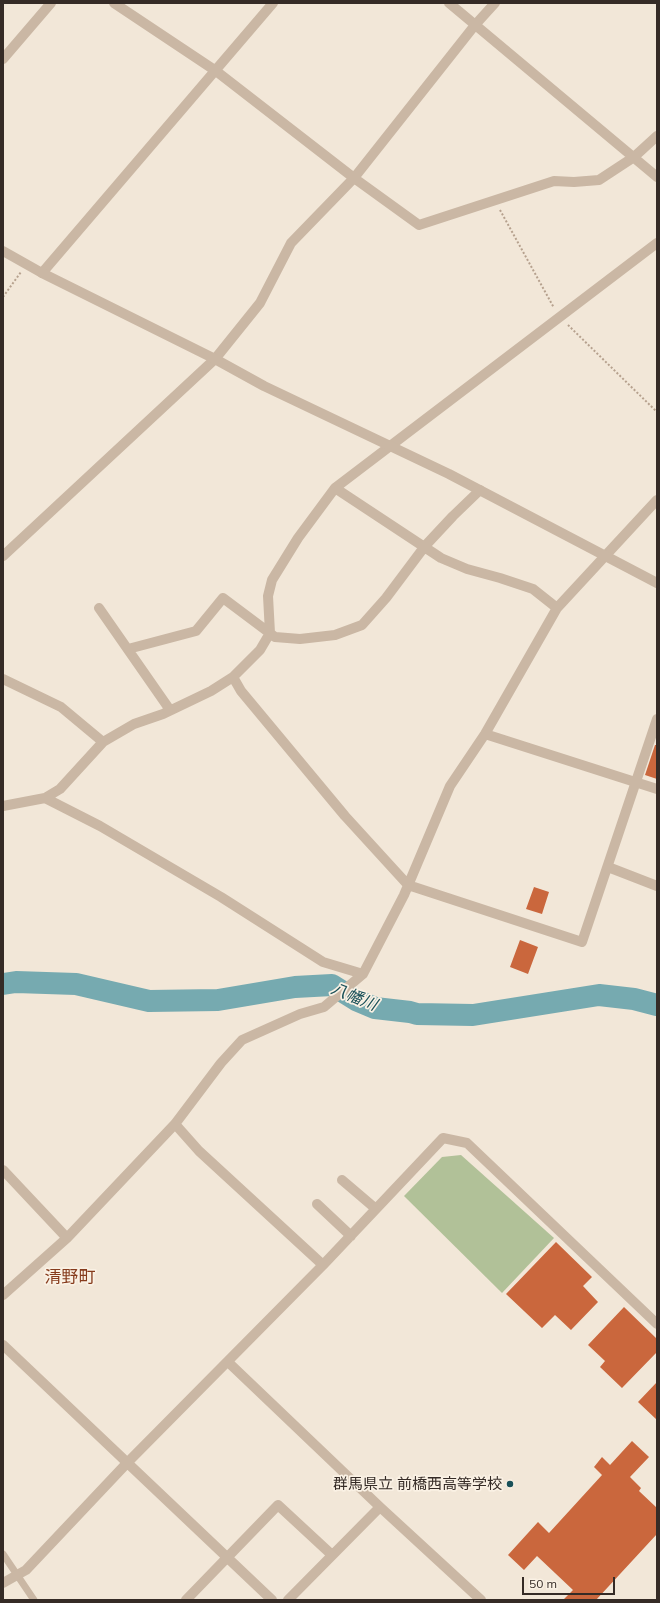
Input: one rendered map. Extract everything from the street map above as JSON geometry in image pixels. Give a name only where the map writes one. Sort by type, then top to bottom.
[{"type":"street","points":[[3,59],[51,3]]},
{"type":"street","points":[[114,3],[216,71],[354,178],[419,225],[554,181],[574,182],[600,180],[634,157],[657,136]]},
{"type":"street","points":[[42,273],[273,3]]},
{"type":"street","points":[[449,3],[657,177]]},
{"type":"street","points":[[3,556],[215,359],[260,303],[291,242],[354,178],[474,25],[495,3]]},
{"type":"street","points":[[3,806],[45,798],[60,789],[103,742],[134,724],[170,710],[211,691],[233,677],[260,650],[270,633],[268,596],[272,580],[298,538],[335,488],[657,243]]},
{"type":"street","points":[[3,251],[42,273],[215,359],[264,386],[480,490],[657,583]]},
{"type":"street","points":[[335,488],[441,558],[467,570],[500,578],[533,589],[556,608]]},
{"type":"street","points":[[128,650],[196,631],[223,598],[275,638],[300,639],[335,635],[362,625],[386,598],[425,546],[480,490]]},
{"type":"street","points":[[3,1295],[67,1238],[175,1124],[221,1063],[242,1040],[300,1014],[324,1007],[363,974],[404,895],[450,786],[485,734],[556,608],[657,500]]},
{"type":"street","points":[[99,608],[170,710]]},
{"type":"street","points":[[233,677],[241,691],[336,804],[408,885],[582,942],[657,719]]},
{"type":"street","points":[[3,679],[62,707],[103,742]]},
{"type":"street","points":[[485,734],[657,789]]},
{"type":"street","points":[[45,798],[100,826],[214,893],[323,962],[363,974]]},
{"type":"street","points":[[608,867],[657,886]]},
{"type":"street","points":[[175,1124],[200,1151],[324,1266]]},
{"type":"street","points":[[3,1583],[26,1570],[127,1463],[324,1266],[443,1138],[467,1143],[657,1324]]},
{"type":"street","points":[[3,1170],[67,1238]]},
{"type":"street","points":[[342,1180],[376,1209]]},
{"type":"street","points":[[317,1204],[351,1236]]},
{"type":"street","points":[[3,1344],[272,1600]]},
{"type":"street","points":[[228,1362],[480,1600]]},
{"type":"street","points":[[186,1600],[278,1505],[332,1555]]},
{"type":"street","points":[[288,1600],[380,1507]]},
{"type":"lane","points":[[3,1554],[34,1600]]},
{"type":"path","points":[[495,200],[560,318],[657,412]]},
{"type":"path","points":[[3,297],[27,264]]},
{"type":"green space","points":[[461,1155],[554,1238],[502,1293],[404,1196],[442,1157]]},
{"type":"building","points":[[655,745],[657,745],[657,779],[645,775]]},
{"type":"building","points":[[534,887],[549,892],[542,914],[526,909]]},
{"type":"building","points":[[520,940],[538,947],[528,974],[510,967]]},
{"type":"building","points":[[556,1242],[592,1277],[583,1286],[598,1302],[571,1330],[555,1315],[542,1328],[506,1294]]},
{"type":"building","points":[[624,1307],[657,1339],[657,1352],[622,1388],[600,1367],[605,1361],[588,1345]]},
{"type":"building","points":[[657,1382],[657,1420],[638,1402]]},
{"type":"building","points":[[632,1441],[649,1457],[630,1477],[641,1488],[639,1491],[657,1508],[657,1534],[596,1600],[563,1600],[573,1590],[537,1556],[524,1570],[508,1555],[538,1522],[549,1533],[602,1475],[594,1467],[602,1457],[610,1465]]},
{"type":"waterway","name":"八幡川","points":[[3,984],[16,982],[76,984],[149,1001],[218,1000],[295,987],[332,985],[356,1000],[375,1008],[417,1014],[473,1015],[599,995],[634,999],[657,1005]]},
{"type":"place","name":"群馬県立 前橋西高等学校","points":[[510,1484]]},
{"type":"district","name":"清野町","points":[[70,1278]]}]
